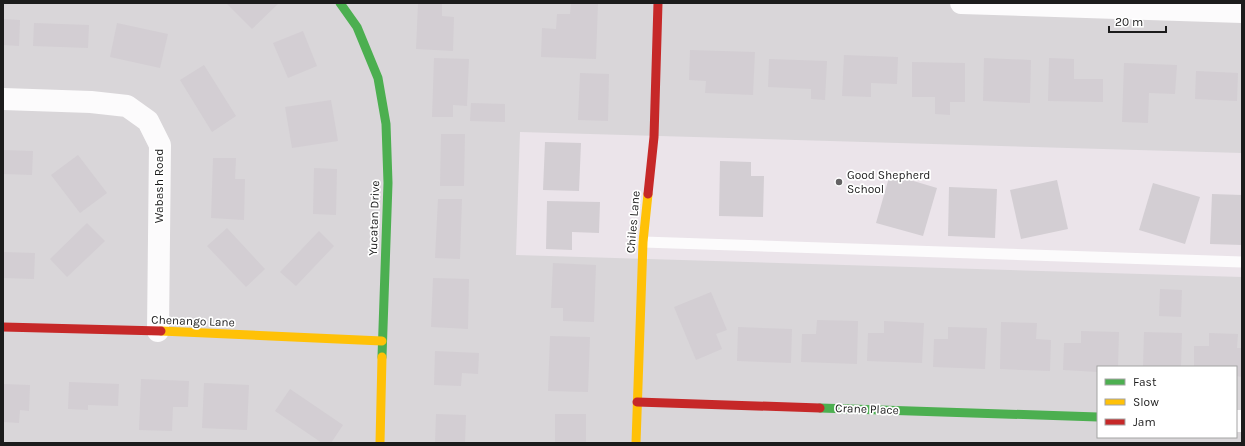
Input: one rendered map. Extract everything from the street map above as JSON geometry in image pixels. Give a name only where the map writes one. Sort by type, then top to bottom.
[{"type":"street","name":"Yucatan Drive","points":[[340,3],[357,28],[378,78],[386,124],[388,183],[380,443]]},
{"type":"street","name":"Chiles Lane","points":[[636,443],[643,242],[654,137],[658,3]]},
{"type":"street","points":[[962,3],[1242,12]]},
{"type":"street","name":"Wabash Road","points":[[3,100],[90,102],[128,106],[148,121],[160,145],[158,331]]},
{"type":"street","name":"Chenango Lane","points":[[3,327],[158,331],[382,341]]},
{"type":"street","name":"Crane Place","points":[[637,402],[1097,417]]},
{"type":"lane","points":[[643,242],[1242,262]]},
{"type":"shaded area","points":[[3,3],[1242,3],[1242,153],[520,132],[516,255],[1242,277],[1242,443],[3,443]]},
{"type":"building","points":[[226,3],[279,3],[252,29]]},
{"type":"building","points":[[418,3],[442,3],[442,16],[454,17],[453,51],[416,49]]},
{"type":"building","points":[[571,3],[598,3],[596,59],[541,57],[542,28],[556,29],[557,14],[570,14]]},
{"type":"building","points":[[3,19],[20,20],[19,46],[3,45]]},
{"type":"building","points":[[34,23],[89,25],[88,48],[33,46]]},
{"type":"building","points":[[117,23],[168,34],[160,68],[110,57]]},
{"type":"building","points":[[303,31],[317,66],[288,78],[273,43]]},
{"type":"building","points":[[690,50],[755,52],[753,95],[705,93],[706,81],[689,80]]},
{"type":"building","points":[[844,55],[898,57],[897,84],[871,83],[871,97],[842,96]]},
{"type":"building","points":[[434,58],[469,59],[467,106],[453,105],[453,117],[432,117]]},
{"type":"building","points":[[984,58],[1031,60],[1030,103],[983,101]]},
{"type":"building","points":[[1049,58],[1074,59],[1074,79],[1103,79],[1103,102],[1048,101]]},
{"type":"building","points":[[769,59],[827,61],[825,100],[811,99],[811,89],[768,87]]},
{"type":"building","points":[[912,62],[965,63],[965,102],[950,102],[950,115],[935,114],[935,97],[912,97]]},
{"type":"building","points":[[1124,63],[1177,65],[1175,94],[1149,93],[1148,123],[1122,122]]},
{"type":"building","points":[[204,65],[236,116],[212,132],[180,80]]},
{"type":"building","points":[[1196,71],[1238,73],[1237,101],[1195,99]]},
{"type":"building","points":[[580,73],[609,74],[608,121],[578,120]]},
{"type":"building","points":[[331,100],[338,141],[292,148],[285,107]]},
{"type":"building","points":[[471,103],[505,104],[505,122],[470,121]]},
{"type":"building","points":[[441,134],[465,134],[464,186],[440,186]]},
{"type":"building","points":[[545,142],[581,143],[579,191],[543,190]]},
{"type":"building","points":[[3,150],[33,151],[32,175],[3,174]]},
{"type":"building","points":[[78,155],[107,193],[80,213],[51,175]]},
{"type":"building","points":[[213,158],[236,158],[235,179],[245,179],[244,220],[211,218]]},
{"type":"building","points":[[720,161],[751,162],[751,176],[764,176],[763,217],[719,216]]},
{"type":"building","points":[[314,168],[337,169],[336,215],[313,214]]},
{"type":"building","points":[[890,174],[937,188],[923,236],[876,223]]},
{"type":"building","points":[[1057,180],[1068,229],[1021,239],[1010,190]]},
{"type":"building","points":[[1153,183],[1200,197],[1185,244],[1139,230]]},
{"type":"building","points":[[949,187],[997,189],[995,238],[948,236]]},
{"type":"building","points":[[1212,194],[1242,195],[1242,245],[1210,244]]},
{"type":"building","points":[[438,199],[462,199],[460,259],[435,258]]},
{"type":"building","points":[[547,201],[600,202],[599,233],[572,232],[572,250],[546,249]]},
{"type":"building","points":[[87,223],[105,241],[67,277],[50,259]]},
{"type":"building","points":[[227,228],[265,269],[246,287],[207,246]]},
{"type":"building","points":[[319,231],[334,246],[296,286],[280,272]]},
{"type":"building","points":[[3,252],[35,253],[34,279],[3,278]]},
{"type":"building","points":[[553,263],[596,265],[594,322],[563,321],[563,308],[551,308]]},
{"type":"building","points":[[433,278],[469,279],[468,329],[431,327]]},
{"type":"building","points":[[1160,289],[1182,290],[1181,317],[1159,316]]},
{"type":"building","points":[[711,292],[727,330],[716,334],[722,349],[696,360],[674,307]]},
{"type":"building","points":[[817,320],[858,321],[857,364],[801,362],[802,334],[816,334]]},
{"type":"building","points":[[884,321],[924,323],[922,363],[867,361],[868,333],[884,333]]},
{"type":"building","points":[[1001,322],[1037,323],[1036,339],[1051,340],[1050,371],[1000,369]]},
{"type":"building","points":[[738,327],[792,329],[791,363],[737,361]]},
{"type":"building","points":[[948,327],[987,328],[985,369],[933,367],[934,339],[948,339]]},
{"type":"building","points":[[1081,331],[1119,332],[1118,366],[1097,366],[1097,372],[1063,370],[1064,343],[1081,343]]},
{"type":"building","points":[[1144,332],[1182,333],[1181,366],[1143,366]]},
{"type":"building","points":[[1209,333],[1238,334],[1237,348],[1242,348],[1242,377],[1237,376],[1237,366],[1194,366],[1194,346],[1209,346]]},
{"type":"building","points":[[550,336],[590,337],[588,392],[548,391]]},
{"type":"building","points":[[435,351],[479,353],[478,374],[462,373],[461,386],[434,385]]},
{"type":"building","points":[[141,379],[189,381],[188,407],[173,407],[172,431],[139,430]]},
{"type":"building","points":[[69,382],[119,384],[118,406],[88,405],[88,410],[68,409]]},
{"type":"building","points":[[204,383],[249,385],[247,430],[202,428]]},
{"type":"building","points":[[3,384],[30,385],[29,411],[20,410],[19,423],[3,422]]},
{"type":"building","points":[[290,389],[343,425],[331,443],[322,443],[275,411]]},
{"type":"building","points":[[436,414],[466,415],[465,443],[435,443]]},
{"type":"building","points":[[555,414],[586,414],[586,443],[555,443]]},
{"type":"traffic: fast","points":[[340,3],[357,27],[378,78],[386,124],[388,183],[382,357]]},
{"type":"traffic: fast","points":[[820,408],[1097,417]]},
{"type":"traffic: slow","points":[[636,443],[643,242],[648,194]]},
{"type":"traffic: slow","points":[[161,331],[382,341]]},
{"type":"traffic: slow","points":[[380,443],[382,357]]},
{"type":"traffic: jam","points":[[648,194],[654,137],[658,3]]},
{"type":"traffic: jam","points":[[3,327],[161,331]]},
{"type":"traffic: jam","points":[[637,402],[820,408]]},
{"type":"place","name":"Good Shepherd School","points":[[839,182]]}]
